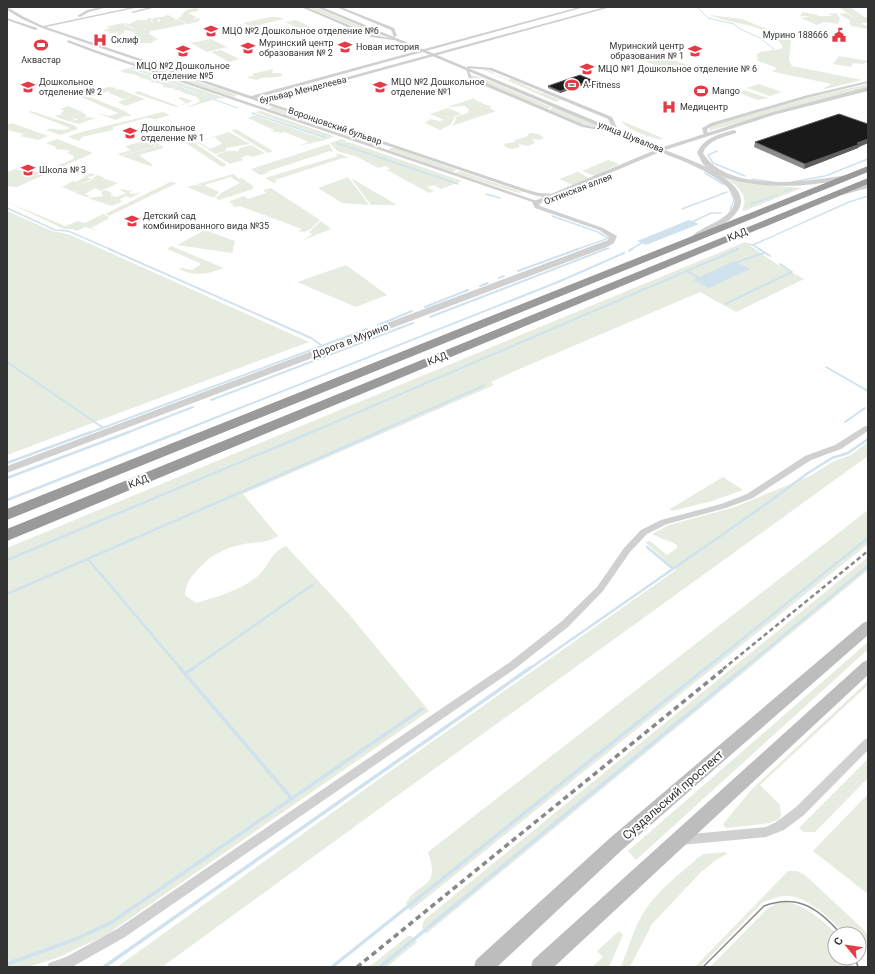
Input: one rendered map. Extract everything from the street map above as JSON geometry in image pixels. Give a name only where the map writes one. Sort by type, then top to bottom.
[{"type":"highway","name":"КАД","points":[[7,516],[868,168]]},
{"type":"highway","name":"КАД","points":[[7,535],[868,181]]},
{"type":"main road","name":"Суздальский проспект","points":[[482,967],[616,844],[868,627]]},
{"type":"main road","points":[[540,967],[868,666]]},
{"type":"street","points":[[79,16],[88,11],[106,7]]},
{"type":"street","points":[[32,28],[37,25],[124,7]]},
{"type":"street","points":[[32,28],[138,7]]},
{"type":"street","points":[[91,17],[109,16],[155,7]]},
{"type":"street","points":[[303,7],[372,36],[394,37],[393,29],[338,7]]},
{"type":"street","name":"улица Шувалова","points":[[318,7],[394,37]]},
{"type":"street","name":"улица Шувалова","points":[[324,7],[664,150],[720,177],[730,184],[739,197],[738,205],[731,214],[689,240]]},
{"type":"street","name":"бульвар Менделеева","points":[[244,103],[251,97],[583,7]]},
{"type":"street","name":"бульвар Менделеева","points":[[244,103],[265,102],[609,7]]},
{"type":"street","name":"Воронцовский бульвар","points":[[7,8],[37,25],[244,103],[536,203]]},
{"type":"street","name":"Воронцовский бульвар","points":[[7,19],[65,39],[251,97],[539,195],[553,195]]},
{"type":"street","points":[[520,24],[532,28]]},
{"type":"street","points":[[468,68],[491,69],[610,118],[616,130]]},
{"type":"street","points":[[706,134],[704,128],[713,124],[806,97],[868,82]]},
{"type":"street","name":"Охтинская аллея","points":[[536,203],[706,134],[775,113],[868,90]]},
{"type":"street","name":"Охтинская аллея","points":[[536,203],[664,150],[868,90]]},
{"type":"street","points":[[789,113],[711,141],[703,146],[700,153],[701,157],[704,162],[715,169],[734,176],[758,182],[798,184],[846,177]]},
{"type":"street","points":[[377,148],[387,144]]},
{"type":"street","points":[[385,151],[394,146]]},
{"type":"street","points":[[826,197],[868,186]]},
{"type":"street","points":[[536,203],[540,199],[539,195]]},
{"type":"street","name":"Дорога в Мурино","points":[[7,470],[604,245],[610,241],[613,236],[601,229],[536,203]]},
{"type":"street","points":[[53,967],[69,962],[121,933],[513,665],[565,624],[600,589],[627,550],[644,532],[664,522],[716,508],[750,496],[808,458],[838,447],[868,428]]},
{"type":"street","points":[[680,840],[766,832],[780,826],[800,811],[868,744]]},
{"type":"shaded area","points":[[309,7],[315,7],[386,37],[369,34],[371,33]]},
{"type":"shaded area","points":[[853,7],[851,8],[868,19],[868,23],[861,23],[868,27],[868,29],[851,26],[849,22],[851,21],[839,14],[846,13],[858,20],[840,8]]},
{"type":"shaded area","points":[[195,8],[200,10],[188,13],[196,17],[193,21],[197,18],[201,19],[197,22],[188,24],[178,19],[186,10]]},
{"type":"shaded area","points":[[803,12],[818,15],[817,16],[833,16],[828,14],[836,13],[840,18],[838,24],[824,22],[817,25],[801,18],[811,16],[800,16]]},
{"type":"shaded area","points":[[168,15],[176,19],[170,25],[177,19],[187,24],[151,31],[149,34],[158,39],[151,42],[154,43],[140,43],[119,36],[133,36],[135,32],[123,30],[125,32],[118,36],[116,35],[119,33],[102,31],[111,28],[106,27],[122,23],[142,34],[124,23],[129,24],[138,20],[148,20],[147,18],[152,18],[151,21],[154,24],[152,21],[153,18],[161,17],[160,18]]},
{"type":"shaded area","points":[[710,15],[742,19],[789,38],[791,40],[789,60],[792,66],[862,80],[825,89],[824,88],[832,84],[774,72],[772,70],[776,70],[775,67],[756,60],[759,59],[756,57],[759,56],[756,55],[760,52],[780,49],[783,47],[777,39],[760,29],[719,19]]},
{"type":"shaded area","points":[[270,17],[284,19],[251,27],[243,23]]},
{"type":"shaded area","points":[[296,20],[322,32],[311,34],[285,22]]},
{"type":"shaded area","points":[[211,39],[227,47],[207,52],[191,43]]},
{"type":"shaded area","points":[[221,50],[239,59],[229,62],[211,52]]},
{"type":"shaded area","points":[[661,56],[692,66],[675,72],[644,61]]},
{"type":"shaded area","points":[[839,56],[868,62],[862,64],[853,63],[851,67],[833,64]]},
{"type":"shaded area","points":[[134,61],[238,95],[233,97],[131,62]]},
{"type":"shaded area","points":[[133,67],[225,98],[215,99],[132,69],[128,70],[213,100],[185,108],[201,101],[198,100],[199,98],[189,94],[185,95],[187,94],[178,90],[173,91],[176,89],[162,87],[164,85],[154,82],[150,83],[152,81],[143,78],[139,79],[141,77],[133,74],[129,75],[131,74],[119,71]]},
{"type":"shaded area","points":[[273,69],[272,73],[281,73],[282,76],[257,80],[246,77],[254,76],[252,74]]},
{"type":"shaded area","points":[[482,69],[494,72],[492,73],[509,80],[511,79],[560,100],[556,102]]},
{"type":"shaded area","points":[[471,75],[483,78],[551,107],[548,109],[475,79]]},
{"type":"shaded area","points":[[759,84],[782,92],[770,96],[747,88]]},
{"type":"shaded area","points":[[868,84],[868,88],[708,131],[713,125],[808,98]]},
{"type":"shaded area","points":[[108,87],[117,88],[114,90],[119,89],[145,99],[125,106],[118,102],[131,97],[123,99],[109,93],[109,91],[94,96],[88,95]]},
{"type":"shaded area","points":[[744,90],[768,98],[758,100],[739,93]]},
{"type":"shaded area","points":[[138,91],[178,106],[186,103],[178,98],[181,97],[193,101],[176,107],[134,93]]},
{"type":"shaded area","points":[[85,95],[125,111],[132,116],[125,116],[116,120],[96,113],[110,116],[118,113],[79,96]]},
{"type":"shaded area","points":[[475,98],[475,100],[492,106],[489,108],[496,111],[451,126],[455,122],[456,117],[468,113],[469,110],[465,106],[447,107]]},
{"type":"shaded area","points":[[68,106],[80,111],[78,113],[81,111],[87,116],[82,119],[88,117],[95,118],[79,124],[71,122],[78,119],[72,118],[75,120],[70,122],[54,116],[64,114],[60,114],[64,110],[60,109]]},
{"type":"shaded area","points":[[273,107],[326,125],[322,127],[268,109]]},
{"type":"shaded area","points":[[553,107],[606,129],[588,126],[550,110]]},
{"type":"shaded area","points":[[448,108],[462,114],[444,120],[430,114]]},
{"type":"shaded area","points":[[31,111],[74,125],[78,129],[60,135],[46,130],[63,130],[70,128],[29,112]]},
{"type":"shaded area","points":[[261,111],[334,136],[325,140],[298,146],[309,142],[285,132],[276,134],[281,132],[272,132],[274,130],[248,118],[254,115],[324,139],[328,138],[254,112]]},
{"type":"shaded area","points":[[163,112],[170,115],[156,119],[146,118],[113,127],[113,130],[82,137],[79,141],[68,137],[78,133]]},
{"type":"shaded area","points":[[455,117],[450,125],[440,130],[425,123],[430,119],[439,121]]},
{"type":"shaded area","points":[[622,121],[663,139],[654,138],[640,133],[628,127]]},
{"type":"shaded area","points":[[12,123],[48,136],[38,140],[20,136],[24,134],[7,130],[7,125]]},
{"type":"shaded area","points":[[330,126],[378,143],[373,145],[325,128]]},
{"type":"shaded area","points":[[236,129],[273,151],[268,153],[232,131]]},
{"type":"shaded area","points":[[229,132],[250,144],[226,148],[226,151],[215,154],[197,142]],"holes":[[[215,137],[222,144],[210,149],[197,142]]]},
{"type":"shaded area","points":[[530,133],[539,134],[544,138],[540,140],[532,139],[535,143],[527,146],[518,144],[520,147],[512,149],[507,148],[503,144],[515,142],[515,140],[526,137]]},
{"type":"shaded area","points":[[57,139],[93,153],[17,187],[7,186],[7,172],[15,169],[30,172],[45,170],[73,159],[74,156],[67,153],[70,151],[55,149],[56,147],[46,143]]},
{"type":"shaded area","points":[[152,139],[160,145],[121,156],[118,154],[131,150],[125,146]]},
{"type":"shaded area","points":[[342,139],[346,141],[345,142],[352,143],[462,181],[441,189],[434,185],[427,187],[434,191],[429,193],[389,171],[385,171],[390,169],[386,166],[378,168],[357,157],[337,151],[330,143]]},
{"type":"shaded area","points":[[193,142],[227,165],[222,167],[186,143]]},
{"type":"shaded area","points":[[329,144],[333,151],[332,152],[330,151],[266,172],[268,173],[260,175],[251,169]]},
{"type":"shaded area","points":[[161,145],[164,148],[139,155],[153,165],[150,166],[122,156]]},
{"type":"shaded area","points":[[251,145],[265,153],[252,157],[248,155],[241,158],[243,160],[230,164],[216,155],[227,151],[238,151],[240,148]]},
{"type":"shaded area","points":[[395,148],[457,170],[452,172],[388,150]]},
{"type":"shaded area","points":[[336,154],[349,158],[343,158],[275,180],[276,182],[274,183],[265,178],[338,156]]},
{"type":"shaded area","points":[[608,160],[619,164],[595,176],[582,171]]},
{"type":"shaded area","points":[[460,171],[522,192],[518,193],[455,173]]},
{"type":"shaded area","points":[[578,172],[589,178],[573,185],[559,179]]},
{"type":"shaded area","points":[[91,173],[96,175],[88,177],[87,178],[92,179],[76,186],[90,181],[97,175],[105,178],[103,180],[106,179],[118,183],[105,189],[99,187],[104,189],[101,191],[95,188],[85,194],[90,196],[87,197],[75,193],[77,191],[74,192],[62,187],[73,181],[76,182]]},
{"type":"shaded area","points":[[234,174],[239,179],[242,178],[253,186],[253,189],[219,200],[216,198],[221,193],[240,183],[231,177],[204,185],[219,192],[214,198],[187,187],[195,185],[203,186],[197,184]]},
{"type":"shaded area","points":[[723,176],[751,184],[802,188],[744,211],[742,210],[744,204],[743,194],[736,186]]},
{"type":"shaded area","points":[[348,177],[369,205],[342,203],[318,188]]},
{"type":"shaded area","points":[[351,178],[397,205],[371,205]]},
{"type":"shaded area","points":[[170,182],[177,183],[109,216],[105,214]]},
{"type":"shaded area","points":[[271,188],[320,220],[308,231],[302,232],[298,231],[302,229],[240,206],[232,206],[234,204],[230,203],[230,201],[244,196],[248,199],[266,193],[263,190]]},
{"type":"shaded area","points":[[122,189],[129,191],[134,189],[129,193],[132,194],[142,192],[130,198],[126,196],[119,200],[123,201],[112,206],[100,202],[102,201],[99,202],[88,198],[103,196],[101,192],[105,190],[113,193],[110,194],[112,196],[109,198],[113,196],[117,197],[126,193],[120,190]]},
{"type":"shaded area","points":[[7,202],[65,226],[78,221],[85,223],[103,214],[109,217],[91,228],[97,231],[86,227],[76,231],[73,229],[64,229]]},
{"type":"shaded area","points":[[7,211],[52,231],[68,234],[309,342],[7,455]]},
{"type":"shaded area","points":[[321,221],[331,229],[303,240],[312,234],[309,232]]},
{"type":"shaded area","points":[[205,230],[235,241],[232,253],[177,245]]},
{"type":"shaded area","points":[[745,242],[775,263],[804,279],[736,312],[700,292],[517,370],[491,382],[494,385],[243,494],[278,536],[265,541],[229,548],[216,554],[204,563],[191,577],[185,595],[196,603],[237,589],[259,575],[273,555],[286,546],[348,613],[429,711],[106,935],[57,958],[28,967],[7,967],[7,548]]},
{"type":"shaded area","points":[[171,246],[224,268],[202,274],[185,272],[179,269],[182,268],[192,270],[200,265],[200,263],[167,249]]},
{"type":"shaded area","points":[[346,265],[387,295],[356,307],[297,282]]},
{"type":"shaded area","points":[[868,442],[868,456],[162,967],[117,967],[375,782],[676,570],[645,542],[650,541],[667,555],[677,548],[677,545],[652,534],[669,525],[735,507],[810,476],[834,461],[851,455]]},
{"type":"shaded area","points":[[723,477],[743,490],[712,501],[672,511],[670,509]]},
{"type":"shaded area","points":[[868,510],[868,544],[410,911],[406,903],[411,896],[427,883],[432,873],[428,852]]},
{"type":"shaded area","points":[[868,557],[868,570],[426,934],[422,927],[424,920]]},
{"type":"shaded area","points":[[868,642],[868,650],[636,860],[628,851]]},
{"type":"shaded area","points":[[868,681],[868,685],[760,785],[780,805],[781,815],[779,819],[770,823],[726,828],[723,824],[752,789]]},
{"type":"shaded area","points":[[868,759],[868,778],[815,832],[804,832],[799,828]]},
{"type":"shaded area","points":[[868,794],[868,894],[813,851]]},
{"type":"shaded area","points":[[725,852],[727,854],[716,860],[701,872],[652,924],[630,967],[621,967],[639,920],[659,892],[699,857],[704,854]]},
{"type":"shaded area","points":[[788,871],[797,871],[805,875],[860,926],[837,926],[818,909],[794,897],[783,896],[773,898],[762,903],[700,967],[695,967]]},
{"type":"shaded area","points":[[787,902],[801,907],[828,926],[827,926],[827,966],[853,967],[710,967],[767,909],[777,903]]},
{"type":"shaded area","points":[[619,931],[623,935],[609,967],[592,967],[603,957],[597,951]]},
{"type":"shaded area","points":[[408,936],[411,936],[417,942],[387,967],[369,967]]},
{"type":"water","points":[[689,220],[699,224],[646,245],[637,241]]},
{"type":"water","points":[[734,261],[750,269],[709,288],[693,280]]},
{"type":"building","name":"A-Fitness","points":[[580,75],[592,80],[560,91],[548,86]]},
{"type":"building","points":[[839,114],[868,124],[868,139],[857,143],[860,144],[805,164],[755,142]]},
{"type":"waterway","points":[[697,7],[708,18],[734,24],[740,29],[760,38],[774,49]]},
{"type":"waterway","points":[[130,70],[238,108]]},
{"type":"waterway","points":[[252,113],[326,138]]},
{"type":"waterway","points":[[337,143],[458,184]]},
{"type":"waterway","points":[[717,151],[708,155],[713,163],[745,176]]},
{"type":"waterway","points":[[792,182],[825,176],[868,159]]},
{"type":"waterway","points":[[705,173],[723,184]]},
{"type":"waterway","points":[[752,179],[773,182]]},
{"type":"waterway","points":[[729,188],[734,200],[730,210]]},
{"type":"waterway","points":[[785,191],[791,189]]},
{"type":"waterway","points":[[682,209],[727,192]]},
{"type":"waterway","points":[[486,194],[500,198]]},
{"type":"waterway","points":[[751,204],[777,195]]},
{"type":"waterway","points":[[753,245],[849,202],[868,196]]},
{"type":"waterway","points":[[7,208],[55,230],[68,231],[112,250]]},
{"type":"waterway","points":[[692,222],[711,213],[721,213]]},
{"type":"waterway","points":[[552,216],[598,232],[608,238]]},
{"type":"waterway","points":[[575,250],[609,238]]},
{"type":"waterway","points":[[630,250],[643,242]]},
{"type":"waterway","points":[[748,244],[753,245]]},
{"type":"waterway","points":[[753,245],[761,250]]},
{"type":"waterway","points":[[109,249],[311,338],[321,345]]},
{"type":"waterway","points":[[518,271],[578,249]]},
{"type":"waterway","points":[[430,317],[606,249]]},
{"type":"waterway","points":[[310,433],[738,249],[735,250]]},
{"type":"waterway","points":[[759,249],[770,256]]},
{"type":"waterway","points":[[177,433],[558,282],[624,253]]},
{"type":"waterway","points":[[737,262],[764,253]]},
{"type":"waterway","points":[[725,304],[792,272],[780,264]]},
{"type":"waterway","points":[[688,272],[698,277]]},
{"type":"waterway","points":[[499,278],[504,276]]},
{"type":"waterway","points":[[480,286],[488,283]]},
{"type":"waterway","points":[[425,307],[468,290]]},
{"type":"waterway","points":[[378,325],[412,311]]},
{"type":"waterway","points":[[211,400],[413,323]]},
{"type":"waterway","points":[[89,433],[367,329]]},
{"type":"waterway","points":[[7,362],[102,427]]},
{"type":"waterway","points":[[826,367],[868,391]]},
{"type":"waterway","points":[[376,433],[483,386]]},
{"type":"waterway","points":[[126,433],[193,407]]},
{"type":"waterway","points":[[845,422],[865,408]]},
{"type":"waterway","points":[[7,463],[91,432]]},
{"type":"waterway","points":[[7,478],[129,432]]},
{"type":"waterway","points":[[7,500],[180,432]]},
{"type":"waterway","points":[[7,560],[312,432]]},
{"type":"waterway","points":[[7,594],[379,432]]},
{"type":"waterway","points":[[529,669],[762,507],[808,473],[832,458],[848,453],[868,439]]},
{"type":"waterway","points":[[705,669],[868,538]]},
{"type":"waterway","points":[[647,547],[672,568]]},
{"type":"waterway","points":[[88,559],[181,669]]},
{"type":"waterway","points":[[743,669],[868,566]]},
{"type":"waterway","points":[[192,669],[312,585]]},
{"type":"waterway","points":[[180,668],[292,799]]},
{"type":"waterway","points":[[186,673],[194,668]]},
{"type":"waterway","points":[[104,967],[530,668]]},
{"type":"waterway","points":[[332,967],[706,668]]},
{"type":"waterway","points":[[380,967],[744,668]]},
{"type":"waterway","points":[[292,799],[422,709]]},
{"type":"waterway","points":[[7,964],[76,939],[112,922],[292,799]]},
{"type":"tram line","points":[[703,967],[764,906],[776,902],[787,901],[807,906],[816,911],[834,926]]},
{"type":"railway","points":[[723,669],[868,551]]},
{"type":"railway","points":[[357,967],[725,668]]},
{"type":"place","name":"МЦО №2 Дошкольное отделение №6","points":[[211,31]]},
{"type":"place","name":"Мурино 188666","points":[[839,35]]},
{"type":"place","name":"Склиф","points":[[100,40]]},
{"type":"place","name":"Аквастар","points":[[41,45]]},
{"type":"place","name":"Новая история","points":[[345,47]]},
{"type":"place","name":"Муринский центр образования № 2","points":[[248,48]]},
{"type":"place","name":"МЦО №2 Дошкольное отделение №5","points":[[183,51]]},
{"type":"place","name":"Муринский центр образования № 1","points":[[695,51]]},
{"type":"place","name":"МЦО №1 Дошкольное отделение № 6","points":[[587,69]]},
{"type":"place","name":"A-Fitness","points":[[572,85]]},
{"type":"place","name":"Дошкольное отделение № 2","points":[[28,87]]},
{"type":"place","name":"МЦО №2 Дошкольное отделение №1","points":[[380,87]]},
{"type":"place","name":"Mango","points":[[701,91]]},
{"type":"place","name":"Медицентр","points":[[669,107]]},
{"type":"place","name":"Дошкольное отделение № 1","points":[[130,133]]},
{"type":"place","name":"Школа № 3","points":[[28,170]]},
{"type":"place","name":"Детский сад комбинированного вида №35","points":[[132,221]]}]
